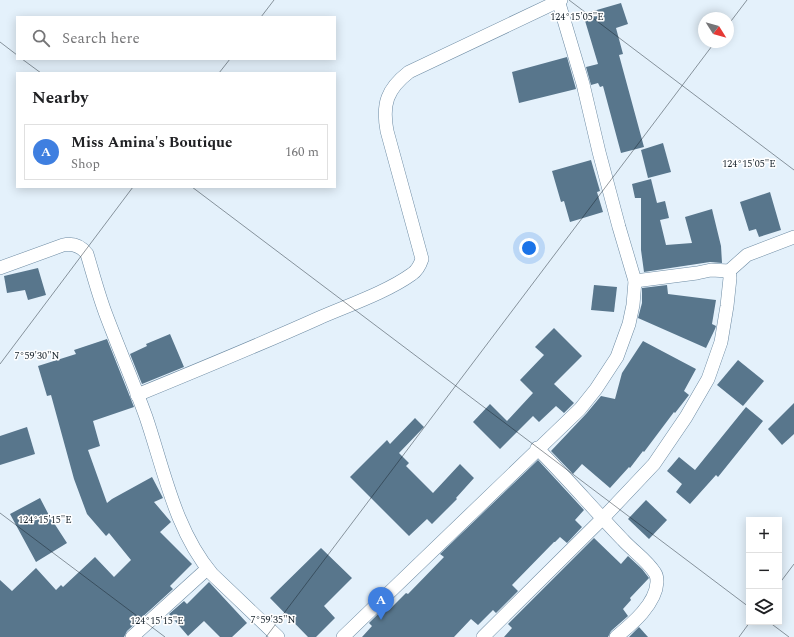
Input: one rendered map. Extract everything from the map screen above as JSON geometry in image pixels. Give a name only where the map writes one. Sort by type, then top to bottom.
[{"type":"street","points":[[137,395],[230,357],[368,297],[398,282],[419,268],[422,259],[384,116],[385,104],[389,95],[397,81],[409,72],[559,0],[583,84],[619,227],[635,281],[633,305],[629,324],[617,357],[596,389],[580,409],[537,448],[343,637]]},
{"type":"street","points":[[635,281],[711,270],[729,270],[747,255],[794,237]]},
{"type":"street","points":[[0,268],[63,244],[71,244],[83,250],[87,254],[105,310],[137,395],[172,500],[192,546],[208,569],[234,596],[278,637]]},
{"type":"street","points":[[483,637],[603,518],[654,464],[686,416],[708,379],[722,335],[727,306],[730,278],[729,270]]},
{"type":"street","points":[[537,448],[650,567],[657,577],[657,584],[649,603],[642,614],[616,637]]},
{"type":"street","points":[[132,637],[208,569]]},
{"type":"building","points":[[621,3],[628,24],[616,28],[623,54],[619,55],[644,147],[621,153],[603,86],[600,87],[598,83],[591,85],[586,67],[598,64],[583,14]]},
{"type":"building","points":[[567,57],[576,89],[519,103],[512,72]]},
{"type":"building","points":[[663,143],[671,172],[648,178],[641,150]]},
{"type":"building","points":[[591,160],[600,191],[597,192],[603,212],[570,222],[564,201],[561,202],[552,171]]},
{"type":"building","points":[[651,179],[657,203],[665,201],[669,218],[660,220],[666,245],[692,243],[685,217],[712,209],[721,246],[722,263],[710,262],[644,272],[641,250],[641,198],[635,198],[632,184]]},
{"type":"building","points":[[770,192],[781,230],[759,237],[756,229],[749,231],[740,202]]},
{"type":"building","points":[[38,268],[46,295],[28,300],[25,290],[7,293],[4,276]]},
{"type":"building","points":[[594,285],[617,287],[614,312],[591,310]]},
{"type":"building","points":[[667,285],[668,294],[716,300],[712,324],[716,326],[706,348],[638,318],[642,303],[642,288]]},
{"type":"building","points":[[554,328],[582,356],[554,384],[574,403],[564,413],[556,406],[539,422],[533,416],[500,449],[473,422],[490,404],[507,421],[533,393],[520,380],[544,355],[535,347]]},
{"type":"building","points":[[170,334],[184,367],[142,384],[130,354],[147,346],[146,344]]},
{"type":"building","points":[[107,339],[134,407],[93,421],[100,446],[88,450],[107,503],[152,477],[163,498],[154,502],[171,522],[160,532],[192,564],[170,586],[173,589],[127,631],[124,637],[0,637],[0,580],[12,591],[36,568],[56,590],[61,585],[63,587],[95,557],[114,577],[131,560],[109,533],[106,536],[87,514],[74,479],[51,395],[47,396],[38,366],[76,354],[74,350]]},
{"type":"building","points":[[643,341],[696,369],[684,391],[689,395],[675,413],[674,412],[644,452],[643,451],[630,468],[629,467],[610,488],[582,464],[573,474],[551,451],[601,396],[615,399],[622,373]]},
{"type":"building","points":[[738,360],[764,381],[743,406],[717,385]]},
{"type":"building","points":[[794,403],[794,434],[782,445],[768,429]]},
{"type":"building","points":[[746,407],[763,421],[718,477],[716,475],[690,504],[676,492],[682,484],[667,471],[679,457],[695,470]]},
{"type":"building","points":[[415,418],[424,427],[399,453],[409,463],[406,466],[433,493],[460,464],[474,478],[456,498],[457,499],[432,524],[427,519],[409,536],[350,477],[387,440],[390,444]]},
{"type":"building","points":[[27,427],[35,454],[0,465],[0,436]]},
{"type":"building","points":[[538,460],[584,510],[575,520],[582,527],[567,543],[560,537],[512,585],[518,591],[496,613],[493,610],[478,625],[471,619],[454,637],[362,637],[372,626],[369,623],[385,607],[389,610],[406,593],[408,594],[444,557],[440,554]]},
{"type":"building","points":[[40,498],[53,523],[67,543],[36,562],[10,514]]},
{"type":"building","points":[[646,500],[667,520],[649,539],[628,519]]},
{"type":"building","points":[[594,538],[621,564],[628,556],[649,578],[630,598],[631,600],[623,609],[628,616],[611,631],[608,637],[504,637],[512,628],[508,624]]},
{"type":"building","points":[[321,548],[352,578],[324,606],[335,618],[316,637],[308,637],[270,598]]},
{"type":"building","points":[[209,582],[247,623],[232,637],[220,637],[204,621],[188,636],[169,614],[184,601],[187,604]]},
{"type":"building","points":[[639,627],[648,637],[629,637]]},
{"type":"place","name":"Miss Amina's Boutique","points":[[381,620]]}]
